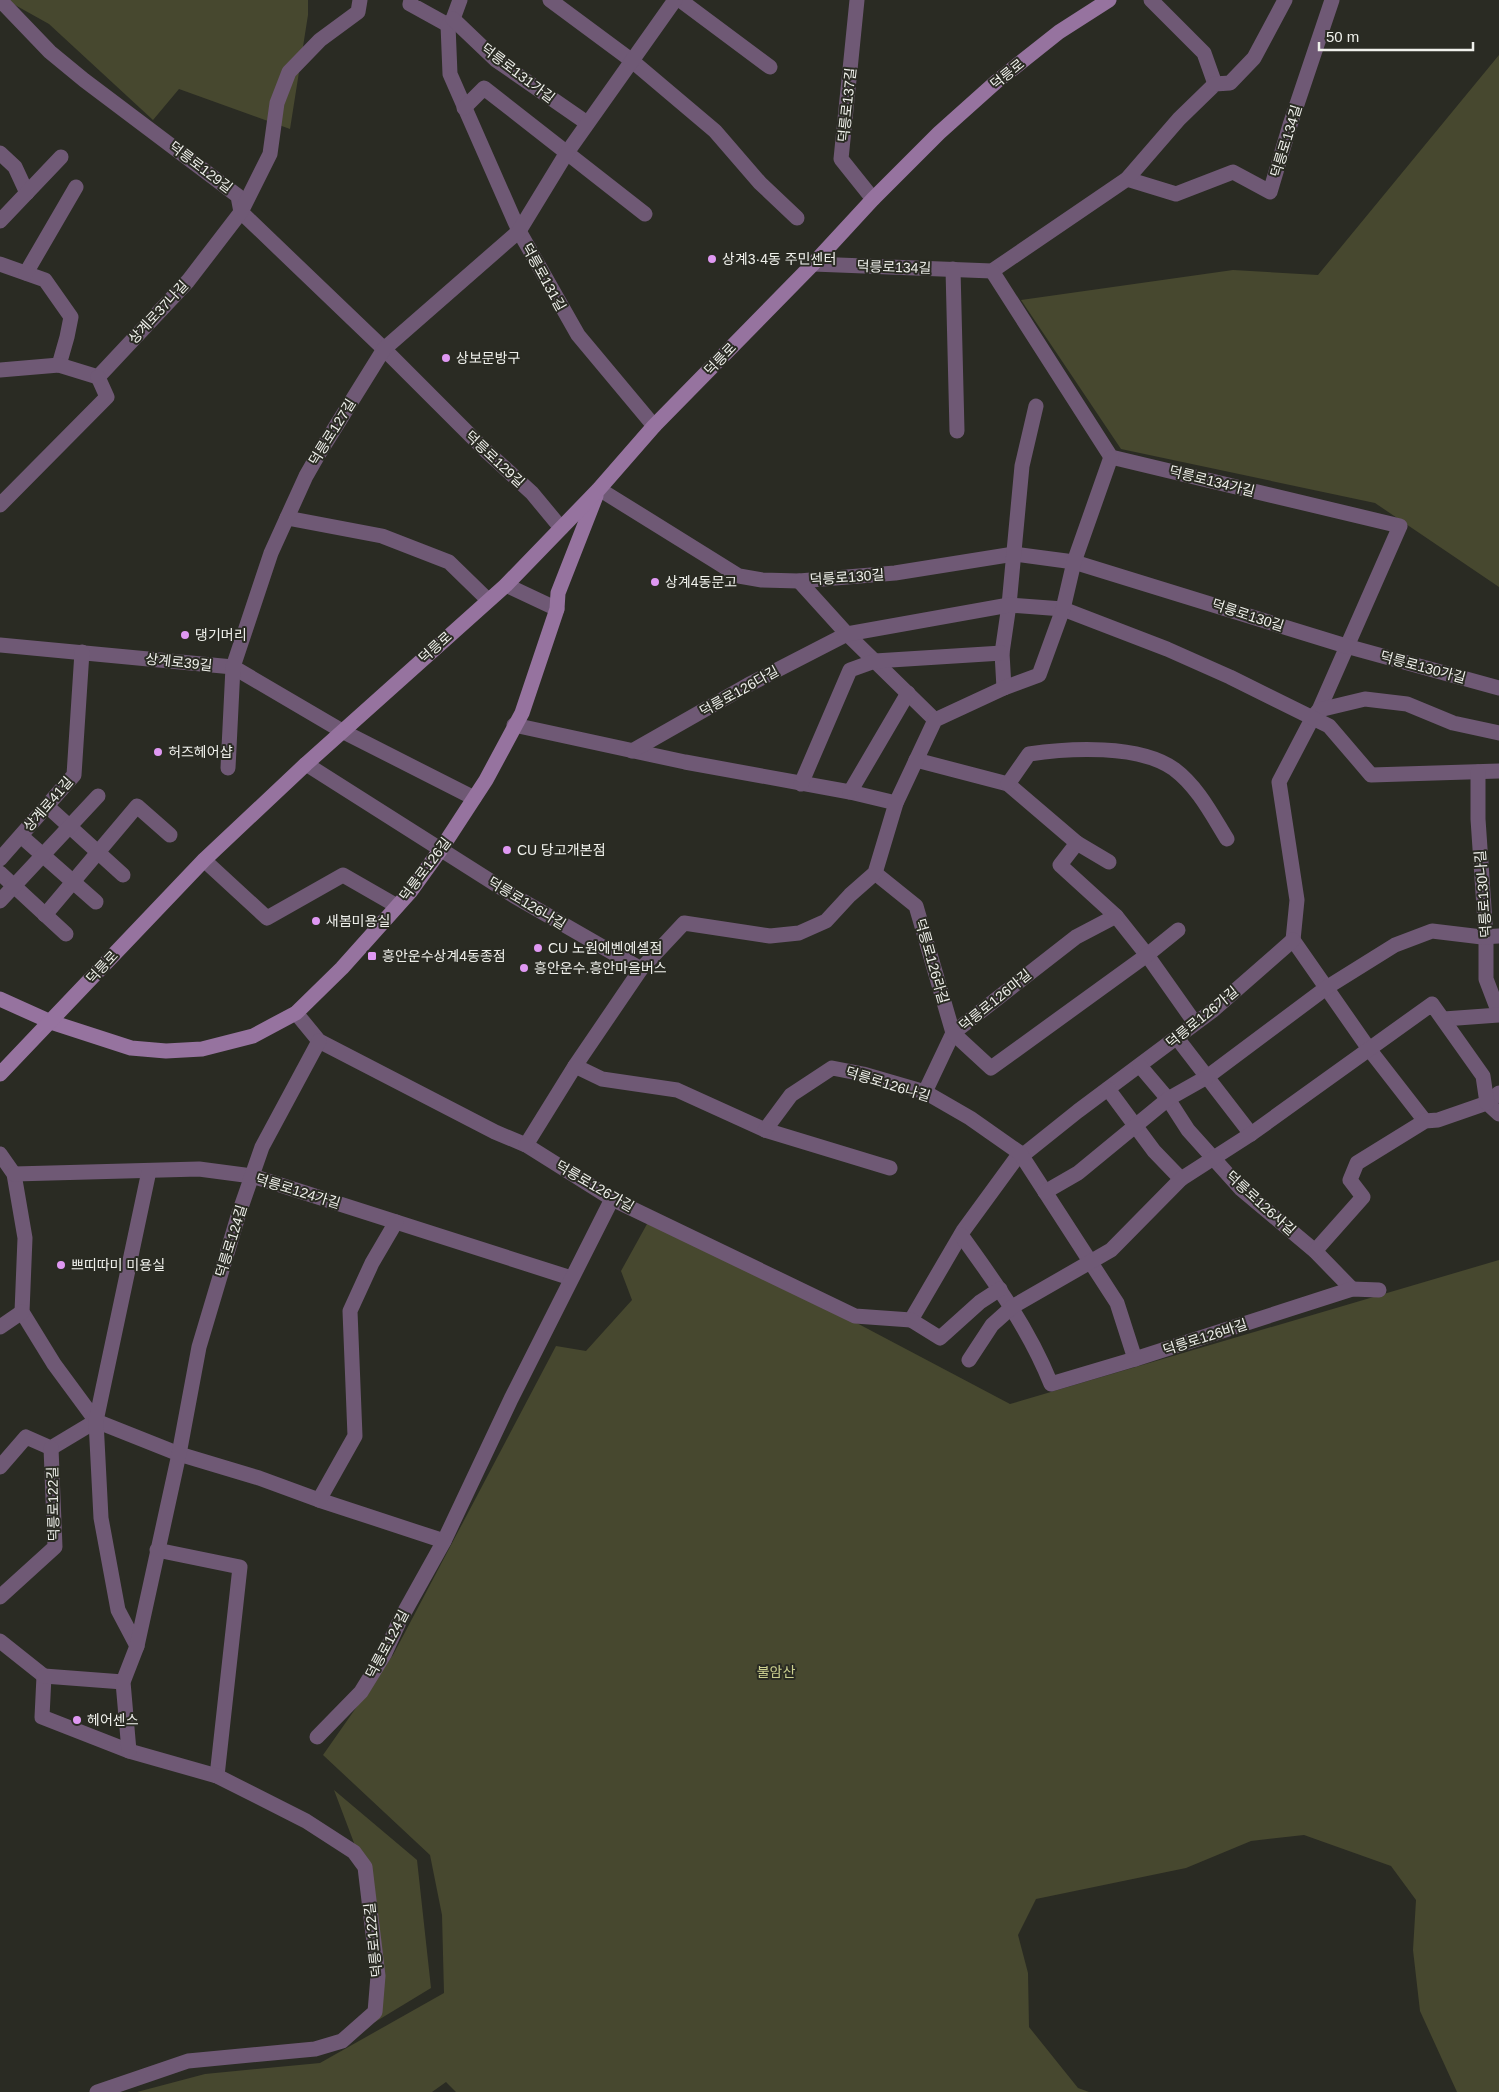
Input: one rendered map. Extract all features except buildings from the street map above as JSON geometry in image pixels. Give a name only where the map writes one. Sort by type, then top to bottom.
[{"type":"main road","name":"덕릉로","points":[[0,1074],[204,860],[306,764],[506,585],[598,489],[654,426],[939,133],[996,82],[1059,32],[1109,0]]},
{"type":"main road","name":"덕릉로126길","points":[[0,999],[51,1022],[130,1048],[166,1052],[202,1049],[253,1036],[296,1013],[342,968],[397,906],[441,849],[486,780],[514,725],[522,714],[557,609],[558,593],[598,489]]},
{"type":"street","name":"덕릉로129길","points":[[0,0],[50,52],[140,123],[238,196],[241,212],[384,349],[484,449],[532,493],[561,528]]},
{"type":"street","points":[[411,0],[410,4],[451,22]]},
{"type":"street","name":"덕릉로131길","points":[[460,0],[451,22],[450,74],[519,231],[578,335],[654,426]]},
{"type":"street","points":[[550,0],[631,60],[715,131],[760,184],[797,218]]},
{"type":"street","points":[[384,349],[519,231],[566,154],[675,0]]},
{"type":"street","points":[[680,0],[770,67]]},
{"type":"street","name":"덕릉로137길","points":[[857,0],[841,159],[873,199]]},
{"type":"street","points":[[1151,0],[1204,53],[1215,84]]},
{"type":"street","points":[[526,1145],[575,1066],[641,969],[684,923],[770,936],[799,932],[826,921],[850,895],[875,873],[896,803],[935,720],[1004,688],[1039,675],[1063,609],[1074,562],[1111,457],[992,271],[1126,179],[1179,119],[1215,84],[1230,83],[1254,58],[1285,0]]},
{"type":"street","name":"덕릉로134길","points":[[1126,179],[1176,194],[1233,172],[1270,192],[1290,125],[1332,0]]},
{"type":"street","name":"상계로37나길","points":[[98,378],[188,281],[241,212],[270,154],[277,103],[289,72],[320,40],[359,6]]},
{"type":"street","name":"덕릉로131가길","points":[[451,22],[496,60],[587,123]]},
{"type":"street","points":[[464,108],[484,88],[645,214]]},
{"type":"street","points":[[0,153],[15,167],[27,193]]},
{"type":"street","points":[[0,221],[61,157]]},
{"type":"street","points":[[26,273],[76,187]]},
{"type":"street","points":[[0,264],[45,280],[70,317],[67,337],[59,365]]},
{"type":"street","name":"덕릉로134길","points":[[813,264],[992,271]]},
{"type":"street","points":[[953,269],[957,431]]},
{"type":"street","name":"덕릉로127길","points":[[228,768],[233,667],[271,553],[314,462],[384,349]]},
{"type":"street","points":[[0,370],[59,365],[98,378],[107,397],[0,505]]},
{"type":"street","points":[[1004,688],[1002,653],[1009,605],[1022,466],[1036,406]]},
{"type":"street","name":"덕릉로134가길","points":[[1111,457],[1400,526],[1346,646]]},
{"type":"street","name":"덕릉로130길","points":[[598,489],[739,576],[762,580],[799,580],[895,573],[1014,554],[1074,562],[1346,646]]},
{"type":"street","points":[[286,518],[382,536],[449,562],[488,600]]},
{"type":"street","name":"덕릉로130길","points":[[799,580],[847,634],[935,720]]},
{"type":"street","points":[[506,585],[557,609]]},
{"type":"street","points":[[847,634],[1009,605],[1063,609],[1167,649],[1316,714],[1329,726],[1370,775],[1499,771]]},
{"type":"street","name":"덕릉로126다길","points":[[632,751],[748,685],[847,634]]},
{"type":"street","name":"상계로39길","points":[[0,644],[233,667],[342,732]]},
{"type":"street","points":[[1346,646],[1316,714],[1279,782],[1297,900],[1293,940],[1369,1048],[1425,1121]]},
{"type":"street","name":"덕릉로130가길","points":[[1346,646],[1499,688]]},
{"type":"street","name":"상계로41길","points":[[0,859],[74,775],[82,652]]},
{"type":"street","points":[[801,784],[850,670],[875,661],[1002,653]]},
{"type":"street","points":[[850,792],[908,693]]},
{"type":"street","points":[[1316,714],[1365,700],[1407,704],[1453,723],[1499,733]]},
{"type":"street","points":[[514,725],[632,751],[850,792],[896,803]]},
{"type":"street","points":[[342,732],[474,798]]},
{"type":"street","points":[[1008,784],[1028,754],[1058,750],[1138,753],[1174,769],[1200,796],[1227,839]]},
{"type":"street","points":[[916,760],[1008,784],[1077,843],[1109,862]]},
{"type":"street","points":[[306,764],[441,849]]},
{"type":"street","name":"덕릉로130나길","points":[[1478,772],[1478,819],[1493,936],[1486,979],[1499,1014]]},
{"type":"street","points":[[0,901],[98,796]]},
{"type":"street","points":[[47,806],[123,875]]},
{"type":"street","points":[[44,915],[137,806],[170,835]]},
{"type":"street","points":[[21,836],[96,902]]},
{"type":"street","points":[[1077,843],[1060,865],[1116,916],[1147,955],[1194,1023]]},
{"type":"street","name":"덕릉로126나길","points":[[441,849],[514,896],[641,969]]},
{"type":"street","points":[[204,860],[267,918],[343,875],[397,906]]},
{"type":"street","points":[[0,873],[66,934]]},
{"type":"street","name":"덕릉로126라길","points":[[875,873],[916,906],[953,1033]]},
{"type":"street","name":"덕릉로126마길","points":[[1116,916],[1076,937],[953,1033],[991,1068],[1147,955],[1178,930]]},
{"type":"street","points":[[1045,1192],[1078,1173],[1168,1099],[1207,1077],[1326,988],[1395,944],[1432,931],[1493,936]]},
{"type":"street","name":"덕릉로126가길","points":[[911,1320],[961,1234],[1020,1153],[1023,1156],[1212,1011],[1293,940]]},
{"type":"street","points":[[969,1360],[992,1325],[1012,1307],[1111,1250],[1181,1179],[1251,1134],[1432,1004],[1483,1076],[1486,1103],[1499,1114]]},
{"type":"street","name":"덕릉로126가길","points":[[296,1013],[319,1041],[495,1132],[526,1145],[612,1199],[855,1316],[911,1320],[940,1338],[980,1302],[1000,1289]]},
{"type":"street","points":[[1444,1019],[1499,1014]]},
{"type":"street","points":[[925,1092],[953,1033]]},
{"type":"street","points":[[1177,1038],[1251,1134]]},
{"type":"street","name":"덕릉로124길","points":[[123,1682],[137,1646],[179,1454],[200,1347],[239,1213],[262,1147],[319,1041]]},
{"type":"street","points":[[575,1066],[602,1079],[676,1090],[765,1130],[890,1168]]},
{"type":"street","name":"덕릉로126사길","points":[[1140,1066],[1168,1099],[1188,1130],[1241,1189],[1315,1251],[1352,1289]]},
{"type":"street","name":"덕릉로126나길","points":[[765,1130],[791,1095],[832,1068],[863,1074],[925,1092],[970,1118],[1020,1153]]},
{"type":"street","points":[[1108,1089],[1154,1152],[1181,1179]]},
{"type":"street","points":[[1315,1251],[1363,1197],[1350,1180],[1357,1163],[1425,1121],[1438,1120],[1486,1103],[1499,1093]]},
{"type":"street","points":[[961,1234],[1012,1307],[1042,1359],[1051,1384],[1135,1359],[1117,1303],[1092,1260],[1020,1153]]},
{"type":"street","points":[[0,1154],[14,1174],[25,1238],[22,1312],[54,1364],[96,1421],[179,1454],[260,1478],[444,1541]]},
{"type":"street","name":"덕릉로124가길","points":[[14,1174],[199,1169],[252,1176],[571,1278]]},
{"type":"street","points":[[137,1646],[118,1610],[101,1518],[96,1421],[149,1171]]},
{"type":"street","name":"덕릉로124길","points":[[317,1737],[361,1692],[385,1653],[400,1620],[444,1541],[511,1399],[612,1199]]},
{"type":"street","points":[[320,1500],[355,1436],[350,1311],[372,1263],[396,1222]]},
{"type":"street","name":"덕릉로126바길","points":[[1135,1359],[1352,1289],[1379,1290]]},
{"type":"street","points":[[0,1327],[22,1312]]},
{"type":"street","name":"덕릉로122길","points":[[51,1448],[96,1421]]},
{"type":"street","name":"덕릉로122길","points":[[0,1467],[26,1437],[51,1448]]},
{"type":"street","name":"덕릉로122길","points":[[0,1597],[55,1547],[51,1448]]},
{"type":"street","points":[[157,1550],[240,1567],[218,1776]]},
{"type":"street","points":[[0,1641],[44,1676],[123,1682],[129,1751]]},
{"type":"street","name":"덕릉로122길","points":[[44,1676],[42,1717],[129,1751],[218,1776],[306,1821],[354,1852],[365,1867],[378,1976],[375,2012],[342,2041],[314,2049],[188,2061],[97,2092]]},
{"type":"green space","points":[[6,0],[308,0],[308,15],[290,129],[179,89],[153,120],[49,24]]},
{"type":"green space","points":[[1499,55],[1499,587],[1375,503],[1121,449],[1021,300],[1233,270],[1318,275]]},
{"type":"green space","name":"불암산","points":[[652,1215],[1010,1404],[1499,1260],[1499,2092],[1457,2092],[1420,2011],[1413,1950],[1416,1900],[1391,1866],[1304,1835],[1251,1841],[1186,1868],[1036,1899],[1018,1935],[1028,1973],[1029,2027],[1078,2088],[1089,2092],[456,2092],[446,2082],[432,2092],[137,2092],[205,2074],[320,2063],[444,1993],[442,1915],[430,1855],[323,1755],[393,1655],[556,1346],[586,1351],[632,1300],[621,1271]]},
{"type":"green space","points":[[334,1790],[417,1860],[431,1988],[375,2022],[372,1884],[362,1864]]},
{"type":"place","name":"상계3·4동 주민센터","points":[[712,259]]},
{"type":"place","name":"상보문방구","points":[[446,358]]},
{"type":"place","name":"상계4동문고","points":[[655,582]]},
{"type":"place","name":"댕기머리","points":[[185,635]]},
{"type":"place","name":"허즈헤어샵","points":[[158,752]]},
{"type":"place","name":"CU 당고개본점","points":[[507,850]]},
{"type":"place","name":"새봄미용실","points":[[316,921]]},
{"type":"place","name":"CU 노원에벤에셀점","points":[[538,948]]},
{"type":"place","name":"흥안운수상계4동종점","points":[[372,956]]},
{"type":"place","name":"흥안운수.흥안마을버스","points":[[524,968]]},
{"type":"place","name":"쁘띠따미 미용실","points":[[61,1265]]},
{"type":"place","name":"헤어센스","points":[[77,1720]]}]
